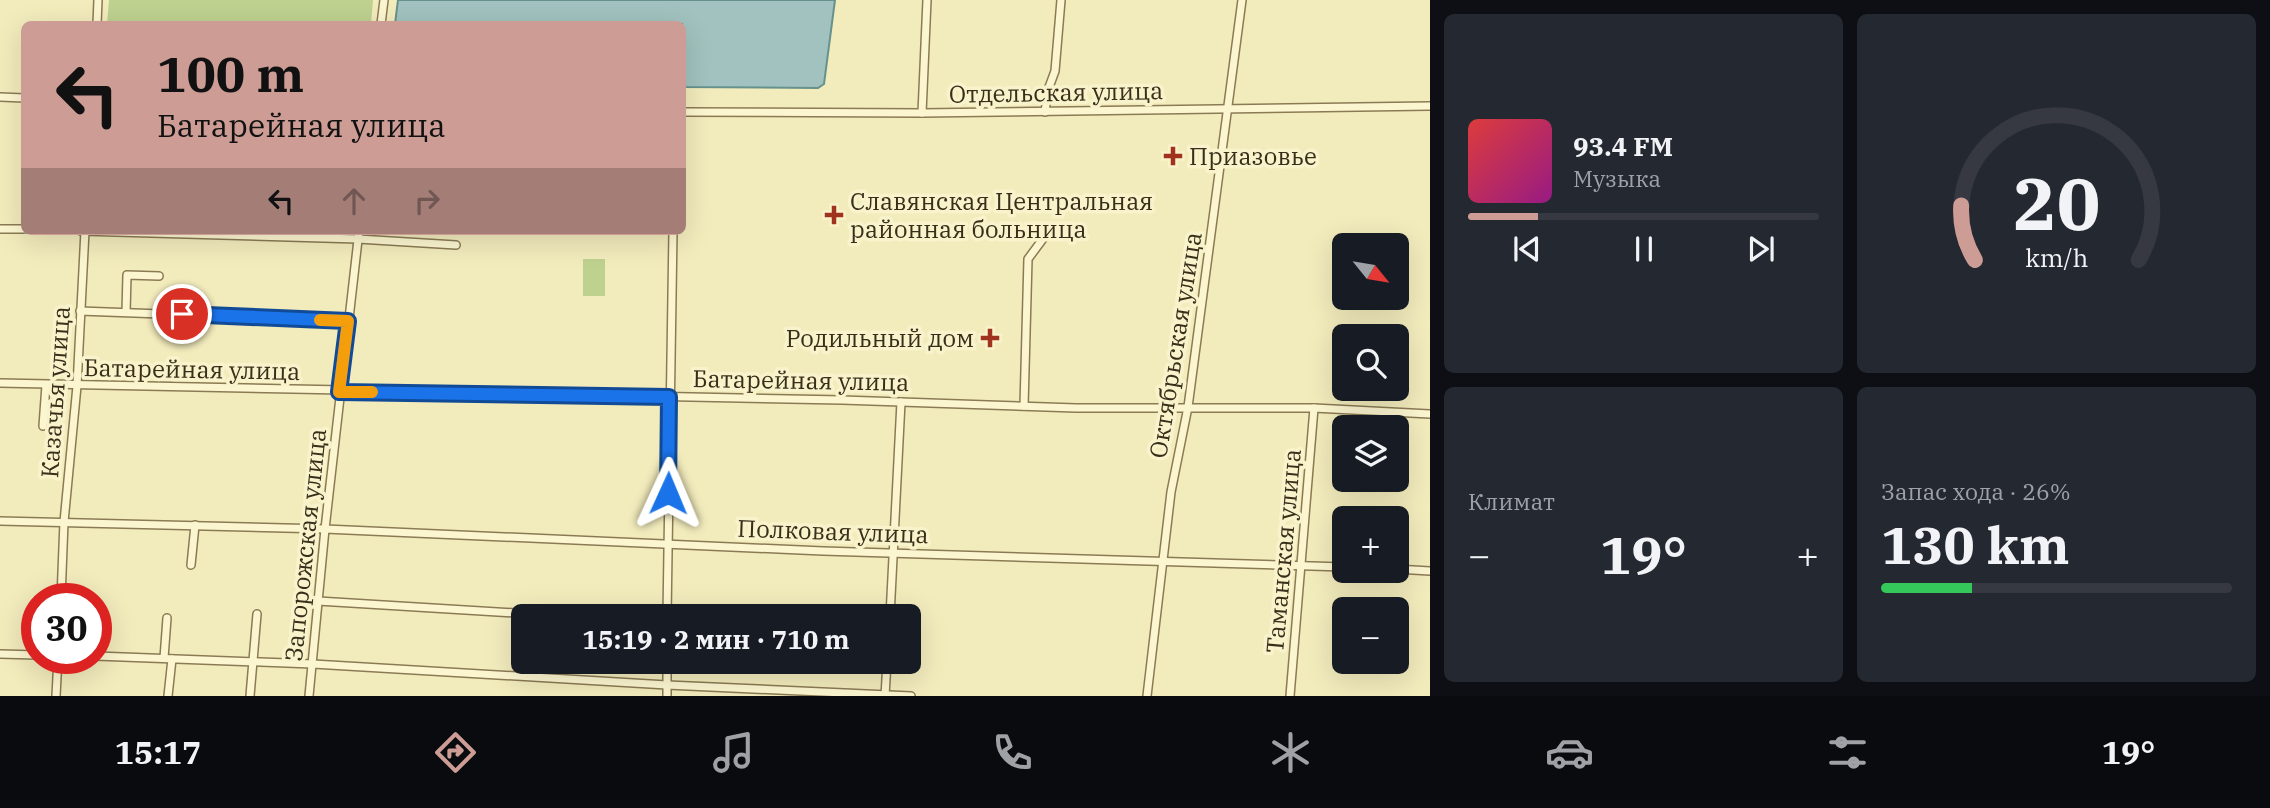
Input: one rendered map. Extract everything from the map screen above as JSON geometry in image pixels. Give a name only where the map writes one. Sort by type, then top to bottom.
[{"type":"street","points":[[97,21],[98,0]]},
{"type":"street","points":[[382,21],[384,0]]},
{"type":"street","points":[[922,113],[927,0]]},
{"type":"street","points":[[1045,112],[1048,90],[1055,71],[1061,0]]},
{"type":"street","name":"Октябрьская улица","points":[[1147,696],[1171,492],[1188,407],[1242,0]]},
{"type":"street","points":[[0,97],[21,99]]},
{"type":"street","name":"Отдельская улица","points":[[686,112],[922,113],[1430,106]]},
{"type":"street","points":[[0,229],[21,229]]},
{"type":"street","points":[[1024,406],[1028,259],[1048,232]]},
{"type":"street","name":"Казачья улица","points":[[62,583],[64,522],[77,386],[83,235]]},
{"type":"street","points":[[359,235],[456,245]]},
{"type":"street","name":"Запорожская улица","points":[[309,696],[339,392],[359,235]]},
{"type":"street","points":[[667,604],[673,235]]},
{"type":"street","points":[[126,312],[127,275],[159,276]]},
{"type":"street","points":[[80,311],[348,321]]},
{"type":"street","name":"Батарейная улица","points":[[0,383],[1024,406],[1314,408],[1430,414]]},
{"type":"street","points":[[43,426],[46,385]]},
{"type":"street","points":[[891,604],[901,402]]},
{"type":"street","name":"Таманская улица","points":[[1290,696],[1314,408]]},
{"type":"street","name":"Полковая улица","points":[[0,521],[325,529],[668,544],[1332,566]]},
{"type":"street","points":[[191,565],[195,525]]},
{"type":"street","points":[[1409,570],[1430,571]]},
{"type":"street","points":[[318,601],[511,613]]},
{"type":"street","points":[[250,696],[257,614]]},
{"type":"street","points":[[167,618],[168,696]]},
{"type":"street","points":[[0,654],[21,654]]},
{"type":"street","points":[[112,657],[313,664],[911,696]]},
{"type":"street","points":[[56,696],[57,674]]},
{"type":"street","points":[[667,674],[667,696]]},
{"type":"street","points":[[885,695],[886,674]]},
{"type":"green space","points":[[109,0],[373,0],[371,21],[107,21]]},
{"type":"green space","points":[[583,259],[605,259],[605,296],[583,296]]},
{"type":"water","points":[[398,0],[835,0],[824,84],[818,88],[686,87],[686,21],[395,21]]},
{"type":"slow traffic","points":[[320,320],[348,321],[339,392],[372,392]]},
{"type":"place","name":"Приазовье","points":[[1173,156]]},
{"type":"place","name":"Славянская Центральная районная больница","points":[[834,215]]},
{"type":"place","name":"Родильный дом","points":[[990,338]]},
{"type":"route","points":[[182,314],[348,321],[339,392],[669,397],[668,493]]}]
